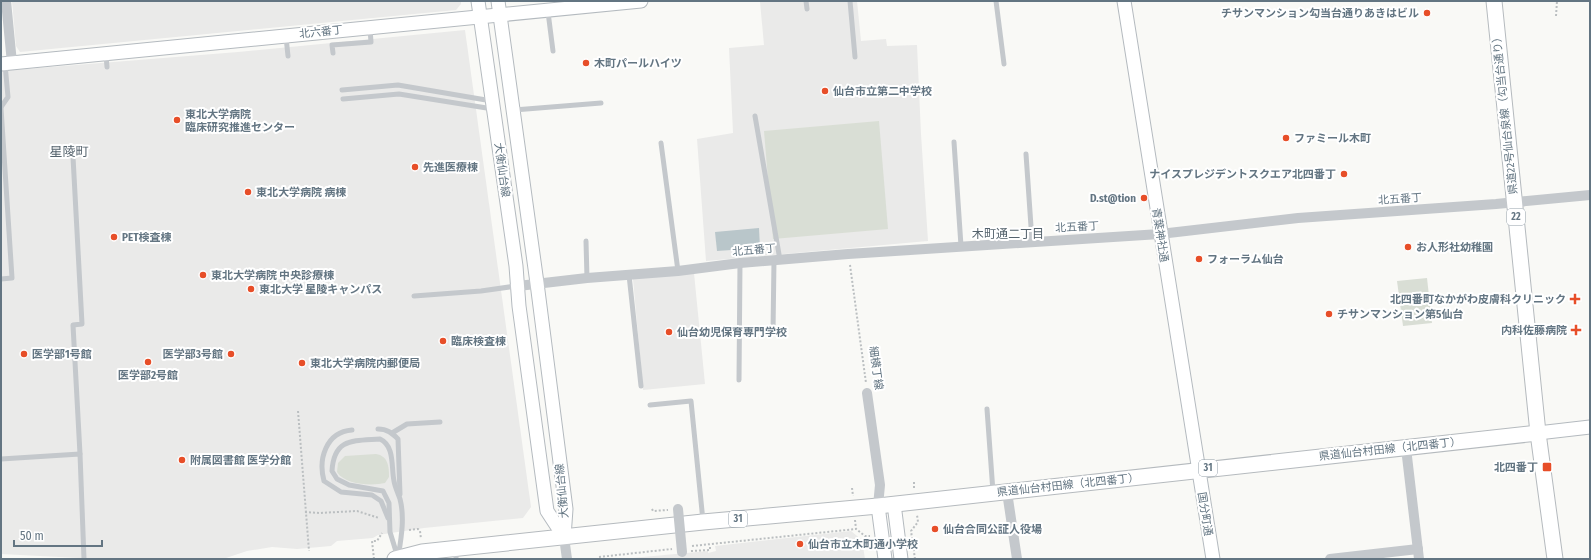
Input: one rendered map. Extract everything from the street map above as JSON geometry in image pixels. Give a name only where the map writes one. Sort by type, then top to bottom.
[{"type":"main road","name":"県道22号仙台泉線（勾当台通り）","points":[[1494,1],[1538,433],[1555,559]]},
{"type":"main road","name":"県道仙台村田線（北四番丁）","points":[[564,537],[703,522],[878,506],[1538,433]]},
{"type":"main road","name":"31","points":[[397,559],[422,552],[456,554],[531,540],[564,537]]},
{"type":"street","points":[[6,1],[6,63]]},
{"type":"street","name":"大衡仙台線","points":[[478,1],[518,286],[547,511],[564,537]]},
{"type":"street","name":"大衡仙台線","points":[[498,1],[537,283],[566,509],[564,537]]},
{"type":"street","name":"北六番丁","points":[[6,63],[500,16],[548,11],[568,5],[641,1]]},
{"type":"street","name":"青葉神社通","points":[[1124,1],[1198,470]]},
{"type":"street","name":"北五番丁","points":[[518,286],[587,278],[678,271],[740,263],[961,246],[1160,234],[1298,218],[1514,203],[1590,195]]},
{"type":"street","name":"細横丁線","points":[[868,392],[880,485],[878,506]]},
{"type":"street","points":[[1538,433],[1590,427]]},
{"type":"street","points":[[1330,559],[1419,554],[1406,448]]},
{"type":"street","name":"国分町通","points":[[1198,470],[1213,559]]},
{"type":"street","points":[[880,485],[894,504],[901,559]]},
{"type":"street","points":[[1000,492],[1017,559]]},
{"type":"street","points":[[878,506],[885,559]]},
{"type":"street","points":[[678,509],[682,549]]},
{"type":"street","points":[[564,537],[567,559]]},
{"type":"lane","points":[[806,1],[807,9]]},
{"type":"lane","points":[[850,1],[855,57]]},
{"type":"lane","points":[[996,1],[1004,64]]},
{"type":"lane","points":[[548,11],[553,51]]},
{"type":"lane","points":[[333,53],[332,45],[371,42],[370,28]]},
{"type":"lane","points":[[286,36],[288,56]]},
{"type":"lane","points":[[106,54],[107,67]]},
{"type":"lane","points":[[1,279],[12,278],[3,163],[1,107],[8,97],[6,63]]},
{"type":"lane","points":[[342,90],[398,85],[493,105]]},
{"type":"lane","points":[[343,99],[399,94],[493,105]]},
{"type":"lane","points":[[513,110],[601,103]]},
{"type":"lane","points":[[755,116],[777,260],[773,332]]},
{"type":"lane","points":[[954,142],[961,246]]},
{"type":"lane","points":[[661,143],[678,271]]},
{"type":"lane","points":[[1026,154],[1032,242]]},
{"type":"lane","points":[[73,157],[82,324],[73,324],[84,559]]},
{"type":"lane","points":[[586,241],[587,278]]},
{"type":"lane","points":[[739,380],[740,263]]},
{"type":"lane","points":[[629,275],[641,386]]},
{"type":"lane","points":[[414,296],[481,291],[518,286]]},
{"type":"lane","points":[[650,405],[691,401],[703,522]]},
{"type":"lane","points":[[987,409],[1000,492]]},
{"type":"lane","points":[[392,433],[407,424],[440,422]]},
{"type":"lane","points":[[378,429],[383,429],[392,433],[398,439],[402,531],[397,559]]},
{"type":"lane","points":[[352,430],[347,430],[337,434],[325,450],[321,471],[324,481],[341,492],[372,496],[381,501],[390,520]]},
{"type":"lane","points":[[397,559],[390,532],[389,503],[382,491],[349,485],[337,479],[332,471],[334,456],[342,446],[351,441],[380,440],[384,442],[390,448],[394,481],[400,500]]},
{"type":"lane","points":[[1,459],[80,454]]},
{"type":"path","points":[[1556,16],[1557,1]]},
{"type":"path","name":"細横丁線","points":[[848,254],[868,392]]},
{"type":"path","points":[[298,411],[309,551]]},
{"type":"path","points":[[652,509],[652,512],[656,511]]},
{"type":"path","points":[[305,512],[320,513],[357,511],[381,519]]},
{"type":"path","points":[[915,559],[911,531],[918,522]]},
{"type":"path","points":[[374,559],[372,541],[377,541],[382,533],[381,526]]},
{"type":"path","points":[[599,557],[856,529],[865,536]]},
{"type":"path","points":[[682,549],[710,550],[710,544]]},
{"type":"shaded area","points":[[12,1],[461,1],[461,4],[456,10],[20,52],[16,46]]},
{"type":"shaded area","name":"仙台市立第二中学校","points":[[857,1],[861,41],[886,39],[887,46],[917,45],[928,241],[706,261],[697,139],[733,133],[729,48],[764,45],[760,2]]},
{"type":"shaded area","name":"東北大学 星陵キャンパス","points":[[465,30],[531,507],[523,518],[424,528],[378,535],[373,538],[337,541],[331,546],[297,549],[272,547],[247,551],[223,559],[98,559],[1,554],[1,71],[238,52]]},
{"type":"shaded area","points":[[879,121],[888,229],[773,239],[764,131]]},
{"type":"shaded area","points":[[759,228],[760,248],[717,251],[715,232]]},
{"type":"shaded area","name":"仙台幼児保育専門学校","points":[[694,273],[705,384],[643,390],[633,279]]},
{"type":"shaded area","points":[[1427,278],[1432,323],[1403,326],[1397,281]]},
{"type":"shaded area","points":[[376,454],[383,457],[388,465],[389,477],[385,483],[359,484],[346,480],[337,472],[338,463],[345,456]]},
{"type":"shaded area","name":"仙台市立木町通小学校","points":[[851,531],[862,540],[865,559],[621,559],[708,551],[708,553],[716,551],[715,546]]},
{"type":"place","name":"チサンマンション勾当台通りあきはビル","points":[[1427,13]]},
{"type":"place","name":"木町パールハイツ","points":[[586,63]]},
{"type":"place","name":"仙台市立第二中学校","points":[[825,91]]},
{"type":"place","name":"東北大学病院 臨床研究推進センター","points":[[177,120]]},
{"type":"place","name":"ファミール木町","points":[[1286,138]]},
{"type":"place","name":"先進医療棟","points":[[415,167]]},
{"type":"place","name":"ナイスプレジデントスクエア北四番丁","points":[[1344,174]]},
{"type":"place","name":"東北大学病院 病棟","points":[[248,192]]},
{"type":"place","name":"D.st@tion","points":[[1144,198]]},
{"type":"place","name":"PET検査棟","points":[[114,237]]},
{"type":"place","name":"お人形社幼稚園","points":[[1408,247]]},
{"type":"place","name":"フォーラム仙台","points":[[1199,259]]},
{"type":"place","name":"東北大学病院 中央診療棟","points":[[203,275]]},
{"type":"place","name":"東北大学 星陵キャンパス","points":[[251,289]]},
{"type":"place","name":"北四番町なかがわ皮膚科クリニック","points":[[1575,299]]},
{"type":"place","name":"チサンマンション第5仙台","points":[[1329,314]]},
{"type":"place","name":"内科佐藤病院","points":[[1576,330]]},
{"type":"place","name":"仙台幼児保育専門学校","points":[[669,332]]},
{"type":"place","name":"臨床検査棟","points":[[443,341]]},
{"type":"place","name":"医学部1号館","points":[[24,354]]},
{"type":"place","name":"医学部3号館","points":[[231,354]]},
{"type":"place","name":"医学部2号館","points":[[148,362]]},
{"type":"place","name":"東北大学病院内郵便局","points":[[302,363]]},
{"type":"place","name":"附属図書館 医学分館","points":[[182,460]]},
{"type":"place","name":"北四番丁","points":[[1547,467]]},
{"type":"place","name":"仙台合同公証人役場","points":[[935,529]]},
{"type":"place","name":"仙台市立木町通小学校","points":[[800,544]]},
{"type":"district","name":"星陵町","points":[[69,151]]},
{"type":"district","name":"木町通二丁目","points":[[1008,234]]}]
